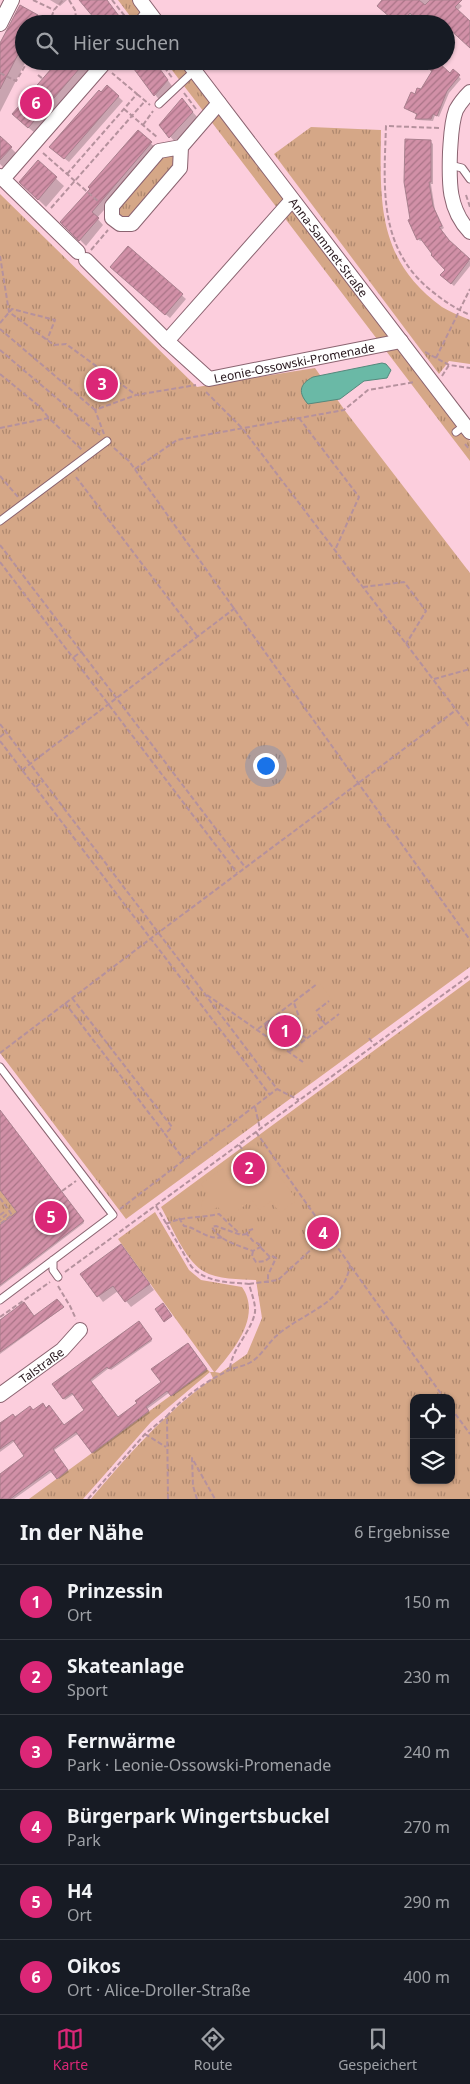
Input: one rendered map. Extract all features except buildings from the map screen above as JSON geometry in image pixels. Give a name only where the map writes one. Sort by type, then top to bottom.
[{"type":"street","points":[[0,24],[12,0]]},
{"type":"street","points":[[140,0],[152,15]]},
{"type":"street","points":[[2,177],[34,145],[99,70]]},
{"type":"street","name":"Anna-Sammet-Straße","points":[[193,70],[464,430]]},
{"type":"street","points":[[470,92],[456,110],[452,129],[449,182],[452,202],[464,226],[470,232]]},
{"type":"street","points":[[181,147],[159,151],[112,206],[114,216],[120,224],[132,224],[180,168],[181,147],[218,103]]},
{"type":"street","name":"Leonie-Ossowski-Promenade","points":[[2,177],[85,254],[166,341],[209,379],[399,346]]},
{"type":"street","points":[[166,341],[292,200]]},
{"type":"street","name":"Talstraße","points":[[0,1395],[62,1350],[80,1330]]},
{"type":"lane","points":[[159,104],[187,70]]},
{"type":"lane","points":[[450,165],[462,168],[470,179]]},
{"type":"lane","points":[[0,521],[106,441]]},
{"type":"lane","points":[[0,1067],[112,1215],[0,1300]]},
{"type":"lane","points":[[53,1260],[53,1270],[56,1279]]},
{"type":"path","points":[[33,0],[54,10]]},
{"type":"path","points":[[52,15],[63,0]]},
{"type":"path","points":[[69,0],[76,10],[76,15]]},
{"type":"path","points":[[112,0],[123,15]]},
{"type":"path","points":[[0,73],[16,81],[23,70]]},
{"type":"path","points":[[112,70],[155,109],[143,125]]},
{"type":"path","points":[[38,74],[43,79]]},
{"type":"path","points":[[67,174],[137,94]]},
{"type":"path","points":[[43,217],[145,101]]},
{"type":"path","points":[[124,109],[165,143],[166,150]]},
{"type":"path","points":[[452,129],[386,126],[384,182],[386,211],[394,243],[406,264],[422,283],[442,300],[470,315]]},
{"type":"path","points":[[34,145],[114,216],[85,254]]},
{"type":"path","points":[[464,190],[470,207]]},
{"type":"path","points":[[0,256],[9,312],[54,345],[66,344],[136,395]]},
{"type":"path","points":[[436,358],[470,288]]},
{"type":"path","points":[[0,323],[12,309],[55,320],[47,340]]},
{"type":"path","points":[[0,329],[95,410],[106,441]]},
{"type":"path","points":[[399,346],[418,349],[449,365],[470,368]]},
{"type":"path","points":[[0,350],[129,461],[470,939]]},
{"type":"path","points":[[0,374],[40,407],[86,456]]},
{"type":"path","points":[[134,469],[177,440],[344,410],[368,390],[418,382]]},
{"type":"path","points":[[95,410],[136,395],[198,384]]},
{"type":"path","points":[[209,395],[242,428],[470,728]]},
{"type":"path","points":[[0,428],[49,418]]},
{"type":"path","points":[[299,418],[359,497],[335,550]]},
{"type":"path","points":[[70,469],[198,637]]},
{"type":"path","points":[[0,476],[23,504]]},
{"type":"path","points":[[0,545],[245,867]]},
{"type":"path","points":[[0,562],[237,873]]},
{"type":"path","points":[[362,587],[404,582],[426,611],[406,644]]},
{"type":"path","points":[[22,770],[235,608]]},
{"type":"path","points":[[73,658],[82,651]]},
{"type":"path","points":[[433,679],[470,669]]},
{"type":"path","points":[[0,1053],[456,710]]},
{"type":"path","points":[[0,724],[277,1089],[300,1100]]},
{"type":"path","points":[[0,737],[6,732]]},
{"type":"path","points":[[0,741],[270,1095]]},
{"type":"path","points":[[36,788],[43,781]]},
{"type":"path","points":[[0,1317],[46,1283],[56,1279],[470,975]]},
{"type":"path","points":[[258,1029],[317,984]]},
{"type":"path","points":[[204,993],[303,1062]]},
{"type":"path","points":[[72,998],[172,1127],[165,1134]]},
{"type":"path","points":[[316,1011],[329,1001]]},
{"type":"path","points":[[294,1002],[300,1017],[294,1029]]},
{"type":"path","points":[[65,1004],[184,1160]]},
{"type":"path","points":[[318,1014],[325,1025]]},
{"type":"path","points":[[289,1052],[340,1014]]},
{"type":"path","points":[[276,1016],[306,1038]]},
{"type":"path","points":[[269,1038],[282,1020]]},
{"type":"path","points":[[369,1038],[375,1046]]},
{"type":"path","points":[[112,1215],[277,1089]]},
{"type":"path","points":[[255,1106],[260,1130]]},
{"type":"path","points":[[256,1132],[441,1394]]},
{"type":"path","points":[[239,1145],[245,1153]]},
{"type":"path","points":[[62,1191],[83,1176]]},
{"type":"path","points":[[0,1198],[12,1215],[0,1224]]},
{"type":"path","points":[[0,1207],[4,1204]]},
{"type":"path","points":[[156,1206],[191,1266],[199,1274],[209,1279],[249,1284],[268,1283],[278,1280],[328,1234]]},
{"type":"path","points":[[0,1215],[4,1212],[6,1215],[0,1220]]},
{"type":"path","points":[[166,1224],[178,1218],[200,1218],[219,1214],[238,1230],[241,1235]]},
{"type":"path","points":[[178,1218],[184,1226],[192,1227],[206,1236],[223,1237]]},
{"type":"path","points":[[253,1230],[241,1235],[213,1225],[212,1227],[231,1244],[253,1251],[260,1248]]},
{"type":"path","points":[[246,1234],[253,1241],[261,1244],[260,1248],[270,1257],[274,1256],[276,1258],[268,1275],[268,1283]]},
{"type":"path","points":[[253,1251],[252,1256],[256,1262],[265,1261],[270,1257]]},
{"type":"path","points":[[88,1499],[145,1434],[175,1407],[197,1389],[230,1370],[252,1362],[276,1336],[330,1300],[342,1288],[350,1265]]},
{"type":"path","points":[[56,1279],[80,1330]]},
{"type":"path","points":[[230,1370],[230,1362],[242,1341],[255,1311],[249,1284]]},
{"type":"path","points":[[455,1413],[470,1434]]},
{"type":"path","points":[[167,1416],[168,1499]]},
{"type":"path","points":[[145,1434],[166,1447]]},
{"type":"path","points":[[197,1499],[193,1486],[192,1458],[194,1458],[215,1499]]},
{"type":"green space","points":[[118,0],[133,0],[144,15],[129,15]]},
{"type":"green space","points":[[172,70],[188,70],[470,441],[470,461]]},
{"type":"green space","points":[[311,127],[381,130],[383,205],[387,228],[394,249],[405,270],[421,289],[442,307],[470,320],[470,364],[449,361],[439,374],[274,154]]},
{"type":"green space","points":[[169,154],[175,158],[176,166],[130,218],[120,215],[119,204],[161,156]]},
{"type":"green space","points":[[0,194],[197,387],[315,368],[346,412],[470,573],[470,967],[126,1219],[0,1053]]},
{"type":"green space","points":[[470,980],[470,1499],[91,1499],[133,1450],[196,1391],[213,1378],[210,1372],[214,1372],[118,1239],[155,1212],[189,1270],[201,1280],[242,1287],[249,1309],[247,1321],[237,1343],[215,1372],[220,1373],[247,1354],[262,1318],[256,1280],[222,1278],[209,1274],[196,1266],[179,1242],[161,1207]]},
{"type":"green space","points":[[318,981],[333,1001],[280,1042],[262,1028],[259,1023]]},
{"type":"green space","points":[[256,1144],[297,1200],[280,1213],[271,1201],[259,1210],[252,1200],[227,1219],[218,1207],[207,1212],[202,1209],[201,1203],[208,1194],[201,1184]]},
{"type":"green space","points":[[0,1190],[17,1212],[0,1225]]},
{"type":"green space","points":[[207,1369],[210,1372],[151,1422],[83,1499],[29,1499]]},
{"type":"shaded area","points":[[382,363],[386,364],[391,370],[387,378],[364,381],[340,399],[308,404],[301,392],[305,383],[313,377]]},
{"type":"place","name":"Oikos","points":[[36,103]]},
{"type":"place","name":"Fernwärme","points":[[102,384]]},
{"type":"place","name":"Prinzessin","points":[[285,1031]]},
{"type":"place","name":"Skateanlage","points":[[249,1168]]},
{"type":"place","name":"H4","points":[[51,1217]]},
{"type":"place","name":"Bürgerpark Wingertsbuckel","points":[[323,1233]]}]
